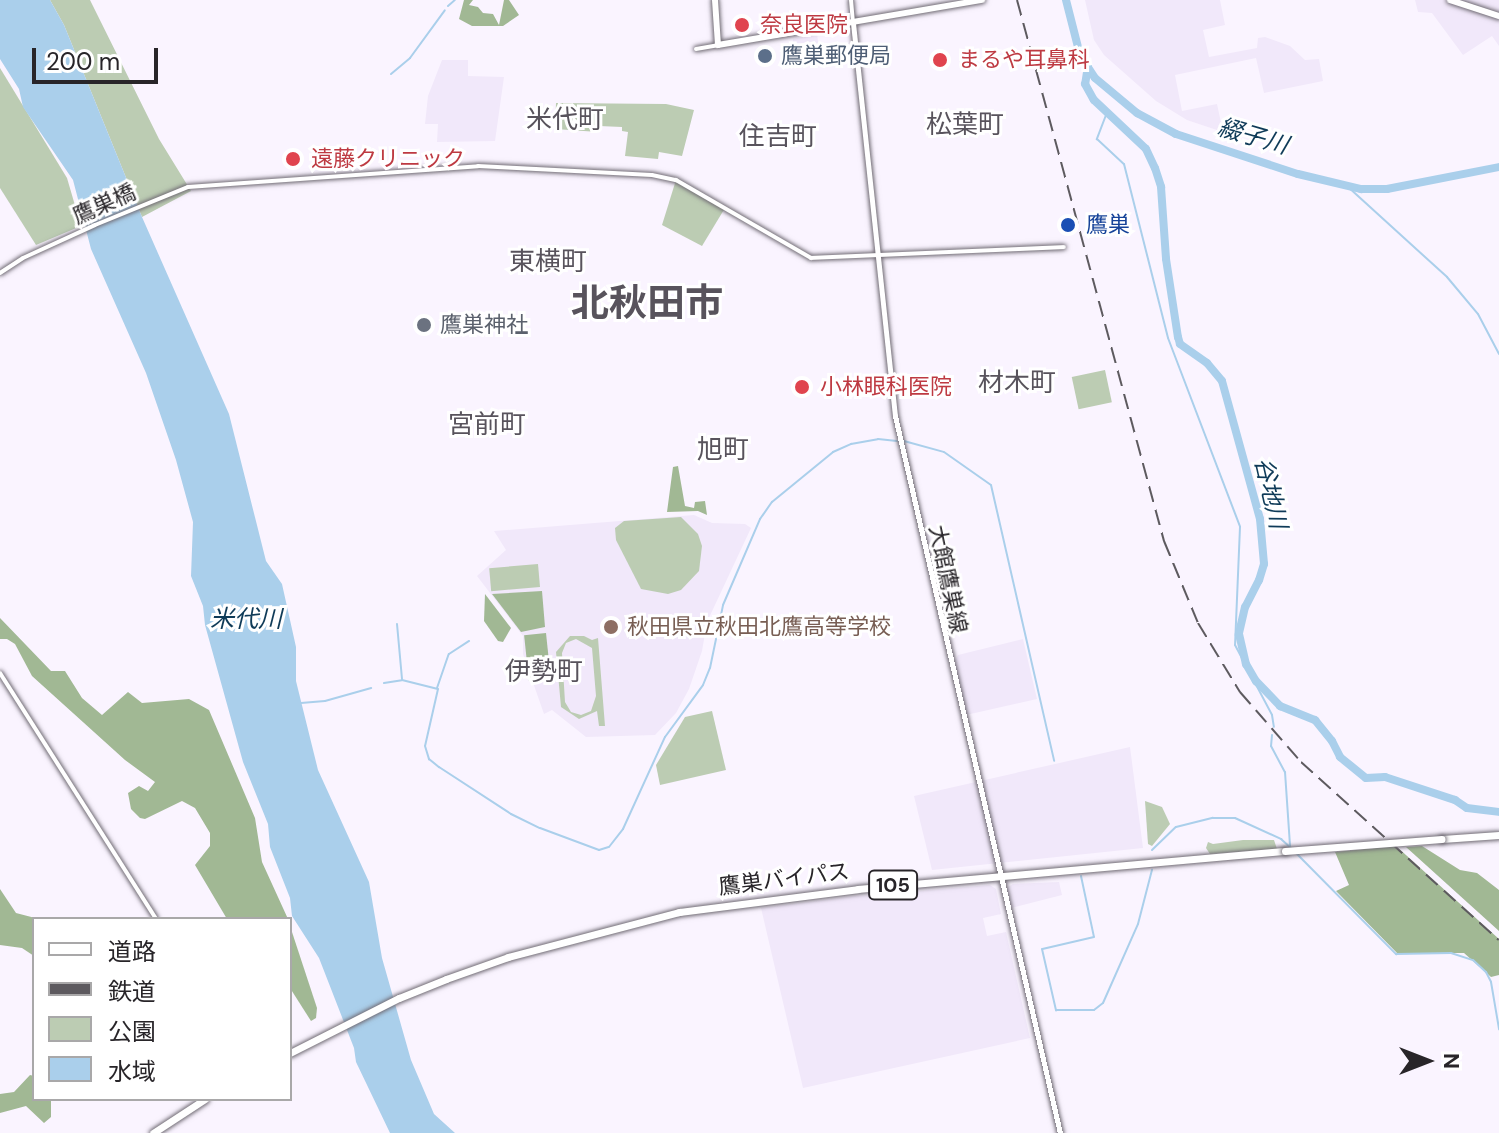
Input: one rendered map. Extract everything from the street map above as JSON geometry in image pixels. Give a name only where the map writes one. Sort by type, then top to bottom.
[{"type":"highway","name":"鷹巣バイパス","points":[[292,1052],[399,998],[508,957],[710,906],[999,875],[1499,835]]},
{"type":"highway","points":[[153,1133],[202,1101]]},
{"type":"main road","points":[[715,0],[718,45],[982,0]]},
{"type":"main road","points":[[1450,0],[1499,16]]},
{"type":"main road","name":"大館鷹巣線","points":[[853,23],[877,256],[901,441],[1060,1133]]},
{"type":"street","points":[[851,0],[853,23]]},
{"type":"street","points":[[696,49],[718,45]]},
{"type":"street","name":"鷹巣橋","points":[[1,269],[163,195],[202,185],[478,166],[652,175],[676,180],[811,258],[1064,247]]},
{"type":"street","points":[[0,673],[155,917]]},
{"type":"shaded area","points":[[1085,0],[1220,0],[1225,25],[1203,30],[1209,57],[1257,48],[1258,38],[1265,37],[1290,46],[1305,60],[1319,59],[1323,81],[1264,93],[1256,58],[1175,75],[1182,111],[1217,104],[1223,132],[1187,120],[1156,101],[1104,55],[1094,40]]},
{"type":"shaded area","points":[[1415,0],[1499,0],[1499,46],[1492,36],[1463,55],[1432,13],[1418,12]]},
{"type":"shaded area","points":[[817,34],[821,62],[792,68],[793,39]]},
{"type":"shaded area","points":[[442,60],[468,60],[468,76],[504,77],[495,141],[437,142],[438,124],[425,124],[428,96]]},
{"type":"shaded area","name":"秋田県立秋田北鷹高等学校","points":[[694,515],[712,523],[745,524],[751,528],[707,622],[702,651],[689,689],[676,713],[655,735],[586,737],[552,710],[544,714],[523,654],[523,636],[477,576],[506,550],[494,531]]},
{"type":"shaded area","points":[[1023,639],[1037,699],[966,715],[954,663],[958,655]]},
{"type":"shaded area","points":[[1130,747],[1143,848],[932,870],[914,796]]},
{"type":"shaded area","points":[[1059,882],[1062,895],[1011,908],[1006,888],[1013,884]]},
{"type":"shaded area","points":[[990,885],[996,889],[1001,914],[983,918],[987,936],[1006,932],[1030,1038],[803,1088],[761,908],[855,896]]},
{"type":"green space","points":[[50,0],[90,0],[159,139],[191,191],[142,217],[64,25]]},
{"type":"green space","points":[[464,0],[473,0],[469,5],[478,7],[483,13],[493,14],[499,25],[504,0],[509,0],[519,15],[503,26],[472,26],[459,19]]},
{"type":"green space","points":[[0,68],[67,178],[81,226],[36,245],[0,188]]},
{"type":"green space","points":[[556,103],[666,104],[694,110],[682,156],[659,152],[658,159],[625,156],[628,132],[622,131],[622,127],[599,126],[598,132],[555,129]]},
{"type":"green space","points":[[676,180],[725,208],[702,246],[662,225]]},
{"type":"green space","points":[[1105,370],[1112,402],[1079,409],[1072,377]]},
{"type":"green space","points":[[678,466],[685,506],[694,508],[695,502],[705,501],[707,515],[698,511],[667,512],[673,467]]},
{"type":"green space","points":[[681,517],[698,534],[702,546],[699,571],[681,590],[668,594],[641,589],[616,540],[615,528],[624,521]]},
{"type":"green space","points":[[538,564],[540,587],[491,591],[489,568]]},
{"type":"green space","points":[[542,591],[545,627],[521,632],[492,594]]},
{"type":"green space","points":[[485,594],[511,628],[503,642],[498,641],[484,621]]},
{"type":"green space","points":[[0,618],[51,671],[65,671],[82,698],[102,715],[128,692],[142,703],[189,699],[209,710],[255,818],[262,862],[287,917],[226,917],[195,865],[210,846],[210,833],[195,808],[182,801],[145,819],[140,818],[131,809],[128,793],[139,786],[148,791],[155,782],[125,760],[32,676],[15,644],[0,639]]},
{"type":"green space","points":[[546,633],[551,679],[529,681],[524,635]]},
{"type":"green space","points":[[570,636],[584,636],[592,640],[598,638],[605,726],[599,726],[597,711],[579,719],[561,707],[556,652]],"holes":[[[576,639],[592,648],[596,696],[591,711],[581,715],[571,712],[565,702],[562,653],[566,643]]]},
{"type":"green space","points":[[712,711],[726,770],[660,785],[656,765],[685,717]]},
{"type":"green space","points":[[1145,801],[1162,807],[1170,824],[1152,846],[1148,844]]},
{"type":"green space","points":[[1274,840],[1277,849],[1210,854],[1206,848],[1208,842]]},
{"type":"green space","points":[[1396,846],[1499,939],[1499,975],[1491,977],[1464,953],[1397,953],[1336,891],[1349,885],[1335,852]]},
{"type":"green space","points":[[1422,846],[1460,870],[1477,873],[1499,890],[1499,931],[1406,847]]},
{"type":"green space","points":[[0,889],[16,913],[32,917],[32,955],[22,948],[0,945]]},
{"type":"green space","points":[[292,932],[317,1008],[316,1018],[311,1021],[292,991]]},
{"type":"green space","points":[[32,1076],[32,1101],[51,1101],[51,1117],[44,1123],[26,1106],[0,1113],[0,1094],[14,1092]]},
{"type":"water","name":"米代川","points":[[0,0],[50,0],[64,25],[142,217],[229,414],[266,561],[282,584],[296,647],[296,681],[318,770],[369,882],[382,958],[411,1060],[434,1114],[455,1133],[390,1133],[356,1062],[354,1048],[319,958],[292,916],[290,898],[270,847],[268,824],[243,762],[205,625],[203,606],[191,576],[193,522],[176,460],[146,373],[91,249],[73,180],[23,107],[19,89],[0,59]]},
{"type":"waterway","points":[[448,6],[455,0]]},
{"type":"waterway","name":"綴子川","points":[[1066,0],[1080,55],[1095,78],[1137,113],[1176,134],[1298,174],[1361,189],[1387,189],[1499,167]]},
{"type":"waterway","points":[[391,74],[410,58],[445,10]]},
{"type":"waterway","name":"谷地川","points":[[1088,66],[1085,84],[1094,100],[1146,149],[1155,168],[1161,187],[1166,259],[1180,344],[1207,363],[1222,381],[1260,519],[1264,564],[1245,607],[1239,634],[1246,664],[1256,681],[1280,706],[1315,720],[1340,757],[1366,778],[1385,777],[1455,800],[1467,808],[1499,812]]},
{"type":"waterway","points":[[1106,115],[1097,139],[1124,164],[1168,338],[1240,527],[1235,645],[1272,715],[1274,727]]},
{"type":"waterway","points":[[1347,186],[1447,277],[1478,314],[1499,354]]},
{"type":"waterway","points":[[384,683],[402,680],[438,689],[425,746],[429,759],[439,767],[511,814],[540,828],[599,850],[609,847],[623,829],[665,737],[703,685],[710,668],[723,605],[760,519],[772,502],[833,452],[851,444],[878,439],[897,441]]},
{"type":"waterway","points":[[904,441],[944,452],[991,485],[1054,761]]},
{"type":"waterway","points":[[397,624],[402,679]]},
{"type":"waterway","points":[[437,688],[449,654],[469,641]]},
{"type":"waterway","points":[[301,703],[325,701],[371,688]]},
{"type":"waterway","points":[[1272,735],[1271,746],[1285,772],[1290,846]]},
{"type":"waterway","points":[[1152,850],[1176,827],[1213,818],[1235,818],[1281,839],[1291,848]]},
{"type":"waterway","points":[[1295,852],[1396,954],[1451,953],[1473,960],[1486,972],[1491,982],[1499,1029]]},
{"type":"waterway","points":[[1081,876],[1094,937],[1042,949],[1056,1010],[1094,1010],[1103,1003],[1138,924],[1152,870]]},
{"type":"railway","points":[[1017,0],[1164,541],[1198,623],[1240,692],[1301,762],[1499,940]]},
{"type":"place","name":"奈良医院","points":[[742,25]]},
{"type":"place","name":"鷹巣郵便局","points":[[765,56]]},
{"type":"place","name":"まるや耳鼻科","points":[[940,60]]},
{"type":"place","name":"遠藤クリニック","points":[[293,159]]},
{"type":"place","name":"鷹巣","points":[[1068,225]]},
{"type":"place","name":"鷹巣神社","points":[[424,325]]},
{"type":"place","name":"小林眼科医院","points":[[802,387]]},
{"type":"place","name":"秋田県立秋田北鷹高等学校","points":[[611,627]]},
{"type":"district","name":"米代町","points":[[565,120]]},
{"type":"district","name":"松葉町","points":[[965,125]]},
{"type":"district","name":"住吉町","points":[[778,137]]},
{"type":"district","name":"東横町","points":[[548,262]]},
{"type":"district","name":"北秋田市","points":[[647,304]]},
{"type":"district","name":"材木町","points":[[1017,383]]},
{"type":"district","name":"宮前町","points":[[487,425]]},
{"type":"district","name":"旭町","points":[[723,450]]},
{"type":"district","name":"伊勢町","points":[[544,672]]}]
